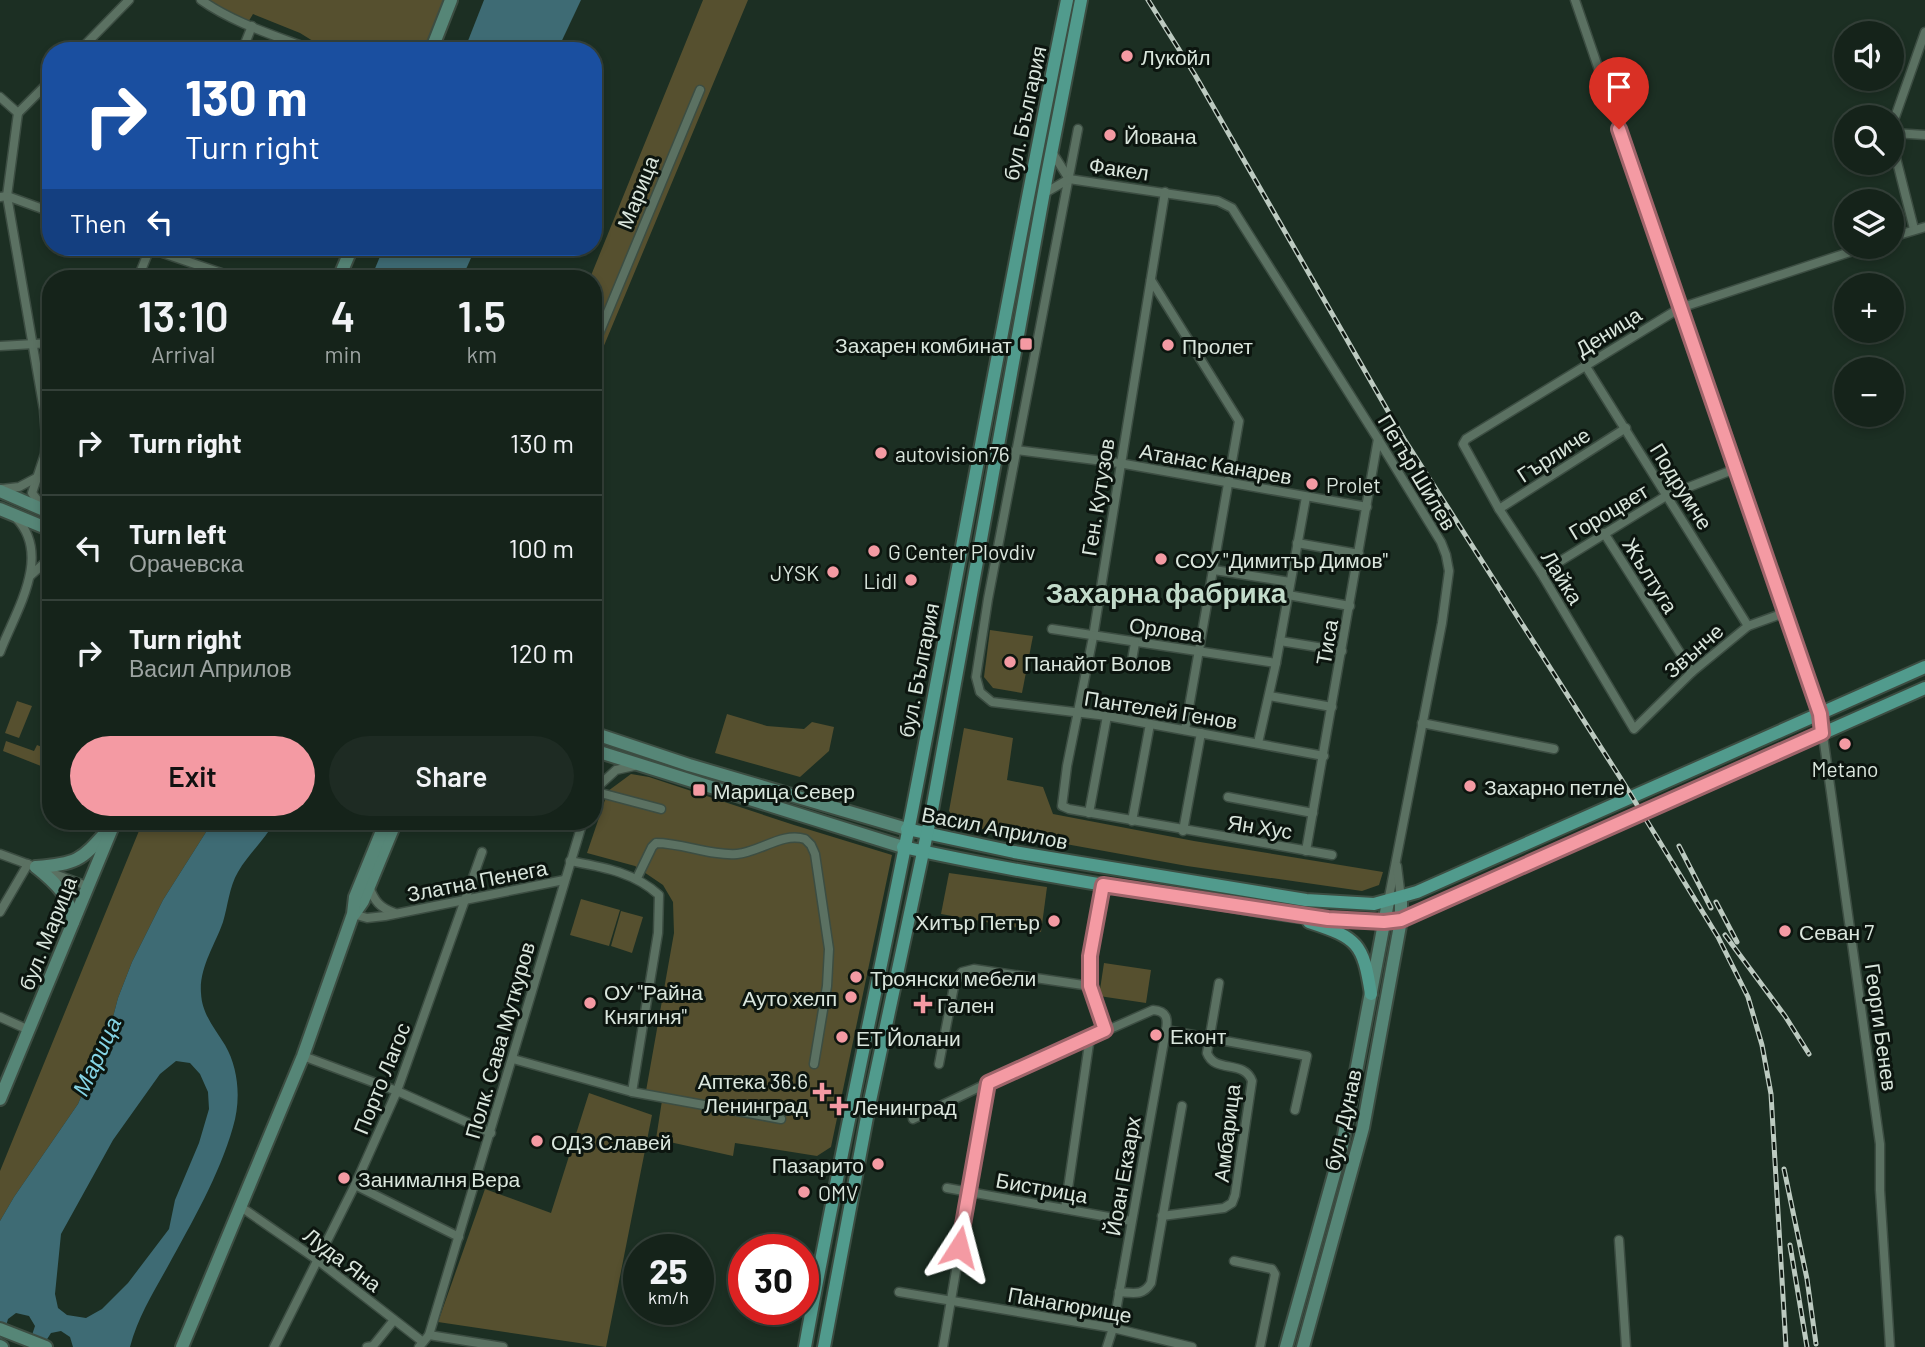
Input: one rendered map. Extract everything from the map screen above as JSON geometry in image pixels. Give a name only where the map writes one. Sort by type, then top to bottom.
[{"type":"main road","points":[[435,42],[451,0]]},
{"type":"main road","name":"бул. България","points":[[805,1347],[832,1196],[907,829],[1022,219],[1067,0]]},
{"type":"main road","name":"бул. България","points":[[824,1347],[870,1101],[928,834],[1043,194],[1081,0]]},
{"type":"main road","points":[[983,425],[1001,429]]},
{"type":"main road","points":[[0,490],[42,508]]},
{"type":"main road","points":[[6,511],[42,526]]},
{"type":"main road","name":"Васил Априлов","points":[[602,736],[689,765],[928,834],[1014,852],[1306,900],[1374,904],[1401,898],[1925,667]]},
{"type":"main road","name":"Васил Априлов","points":[[602,753],[903,847],[1103,885],[1282,914],[1384,922],[1401,920],[1925,688]]},
{"type":"main road","points":[[602,732],[608,738]]},
{"type":"main road","points":[[32,866],[63,865],[80,858],[107,830]]},
{"type":"main road","name":"бул. Марица","points":[[0,1099],[112,830]]},
{"type":"main road","points":[[354,914],[355,897],[382,830]]},
{"type":"main road","points":[[182,1347],[303,1056],[354,914],[363,901],[392,830]]},
{"type":"main road","points":[[32,866],[54,881],[66,897],[73,922]]},
{"type":"main road","name":"бул. Дунав","points":[[1303,1347],[1363,1128],[1401,920],[1401,898]]},
{"type":"main road","name":"бул. Дунав","points":[[1286,1347],[1342,1146],[1388,902]]},
{"type":"main road","points":[[1282,914],[1333,930],[1351,940],[1364,956],[1371,994]]},
{"type":"main road","points":[[0,1329],[46,1347]]},
{"type":"street","points":[[88,42],[129,0]]},
{"type":"street","points":[[201,0],[215,9],[292,42]]},
{"type":"street","name":"Георги Бенев","points":[[1574,0],[1820,714],[1880,1144],[1880,1190],[1890,1347]]},
{"type":"street","points":[[246,42],[252,26]]},
{"type":"street","points":[[1899,105],[1925,32]]},
{"type":"street","points":[[42,89],[18,113],[3,197],[33,345],[42,409]]},
{"type":"street","name":"Марица","points":[[602,326],[700,90]]},
{"type":"street","points":[[0,97],[18,113]]},
{"type":"street","points":[[1016,450],[1079,129]]},
{"type":"street","points":[[1904,134],[1925,135]]},
{"type":"street","points":[[1052,151],[1069,179]]},
{"type":"street","points":[[1901,175],[1914,229]]},
{"type":"street","points":[[1043,194],[1069,179]]},
{"type":"street","name":"Факел","points":[[1069,179],[1164,192]]},
{"type":"street","name":"Ген. Кутузов","points":[[1062,806],[1093,637],[1164,192]]},
{"type":"street","name":"Петър Шилев","points":[[1164,192],[1218,201],[1231,208],[1441,542],[1449,571],[1442,623],[1388,902]]},
{"type":"street","points":[[3,197],[42,209]]},
{"type":"street","points":[[1904,233],[1925,227]]},
{"type":"street","points":[[175,256],[214,270]]},
{"type":"street","name":"Деница","points":[[1463,444],[1466,439],[1680,308],[1834,257]]},
{"type":"street","points":[[1151,280],[1239,421],[1185,730]]},
{"type":"street","points":[[0,346],[42,344]]},
{"type":"street","name":"Подрумче","points":[[1585,365],[1748,626]]},
{"type":"street","name":"Гърличе","points":[[1499,509],[1626,428]]},
{"type":"street","name":"Тиса","points":[[1306,851],[1378,439]]},
{"type":"street","name":"Лайка","points":[[1463,444],[1499,509],[1541,573],[1634,729]]},
{"type":"street","name":"Атанас Канарев","points":[[1016,450],[1119,463],[1367,507]]},
{"type":"street","name":"Пантелей Генов","points":[[1016,450],[976,677],[980,692],[992,702],[1107,716],[1324,756]]},
{"type":"street","points":[[42,462],[32,493],[42,504]]},
{"type":"street","name":"Гороцвет","points":[[1541,573],[1666,496],[1735,469]]},
{"type":"street","points":[[0,490],[16,488],[36,478]]},
{"type":"street","points":[[1258,743],[1276,663],[1306,497]]},
{"type":"street","points":[[0,650],[33,565],[32,548],[22,525],[6,511]]},
{"type":"street","name":"Жълтуга","points":[[1604,533],[1692,672]]},
{"type":"street","points":[[1297,543],[1359,554]]},
{"type":"street","points":[[30,576],[42,565]]},
{"type":"street","points":[[1214,570],[1290,582]]},
{"type":"street","points":[[1288,595],[1350,606]]},
{"type":"street","name":"Звънче","points":[[1634,729],[1692,672],[1748,626],[1784,613]]},
{"type":"street","name":"Орлова","points":[[1052,629],[1276,663]]},
{"type":"street","points":[[1280,641],[1342,651]]},
{"type":"street","points":[[1132,660],[1135,643]]},
{"type":"street","points":[[1269,696],[1332,708]]},
{"type":"street","points":[[1089,813],[1107,716]]},
{"type":"street","points":[[1422,723],[1554,749]]},
{"type":"street","points":[[1132,821],[1150,724]]},
{"type":"street","points":[[1183,831],[1201,733]]},
{"type":"street","points":[[602,783],[616,770],[645,766]]},
{"type":"street","points":[[602,793],[661,809]]},
{"type":"street","points":[[1228,797],[1313,813]]},
{"type":"street","name":"Ян Хус","points":[[1062,806],[1183,831],[1332,855]]},
{"type":"street","name":"Полк. Сава Муткуров","points":[[423,1341],[491,1133],[580,830]]},
{"type":"street","points":[[636,878],[656,843],[729,854],[747,853],[788,838],[805,839],[811,845],[815,854],[829,949],[827,986],[814,1064]]},
{"type":"street","name":"Порто Лагос","points":[[274,1347],[355,1185],[397,1091],[482,852]]},
{"type":"street","points":[[0,854],[87,886]]},
{"type":"street","name":"Петър Шилев","points":[[1396,856],[1401,898]]},
{"type":"street","points":[[570,861],[623,873],[636,878],[659,895],[649,995],[632,1092]]},
{"type":"street","points":[[0,912],[32,866]]},
{"type":"street","name":"Златна Пенега","points":[[354,914],[372,918],[397,914],[564,880]]},
{"type":"street","name":"Златна Пенега","points":[[369,885],[379,905],[397,914]]},
{"type":"street","points":[[1103,885],[1090,956],[1090,986],[1105,1030]]},
{"type":"street","points":[[939,1064],[955,981],[962,972],[974,969],[1090,986]]},
{"type":"street","points":[[1208,1037],[1219,983]]},
{"type":"street","points":[[913,1119],[1153,1010],[1160,1010],[1165,1014],[1168,1020],[1166,1030],[1307,1056],[1296,1110]]},
{"type":"street","points":[[0,1017],[29,1030]]},
{"type":"street","name":"Йоан Екзарх","points":[[1107,1347],[1113,1328],[1166,1030]]},
{"type":"street","points":[[1065,1209],[1090,1037]]},
{"type":"street","name":"Амбарица","points":[[1162,1216],[1224,1208],[1232,1203],[1236,1195],[1252,1081],[1249,1073],[1242,1068],[1216,1064],[1210,1060],[1207,1053],[1208,1037]]},
{"type":"street","points":[[303,1056],[397,1091],[491,1133]]},
{"type":"street","points":[[513,1059],[632,1092],[781,1119]]},
{"type":"street","points":[[943,1347],[988,1083]]},
{"type":"street","points":[[1119,1292],[1139,1294],[1146,1291],[1151,1283],[1182,1106]]},
{"type":"street","points":[[355,1185],[459,1237]]},
{"type":"street","name":"Бистрица","points":[[947,1188],[1131,1221]]},
{"type":"street","name":"Луда Яна","points":[[241,1207],[316,1259],[423,1341]]},
{"type":"street","points":[[1619,1240],[1626,1347]]},
{"type":"street","points":[[1234,1261],[1272,1269],[1275,1274],[1260,1347]]},
{"type":"street","name":"Панагюрище","points":[[899,1292],[1113,1328],[1192,1347]]},
{"type":"street","points":[[367,1347],[373,1346],[394,1320]]},
{"type":"street","points":[[423,1341],[502,1347]]},
{"type":"shaded area","points":[[207,0],[445,0],[429,42],[314,42],[300,33],[253,14],[247,24]]},
{"type":"shaded area","points":[[703,0],[748,0],[602,350],[602,270],[593,270],[599,256],[602,256],[602,248]]},
{"type":"shaded area","points":[[990,630],[1033,636],[1022,693],[993,688],[984,677]]},
{"type":"shaded area","points":[[17,701],[32,706],[19,738],[5,733]]},
{"type":"shaded area","points":[[727,714],[767,726],[804,729],[812,722],[834,727],[829,751],[800,777],[715,753]]},
{"type":"shaded area","points":[[964,728],[1013,738],[1007,780],[1043,787],[1053,814],[1194,841],[1383,872],[1379,885],[1362,891],[1187,866],[960,825],[949,811]]},
{"type":"shaded area","points":[[6,741],[34,751],[37,745],[42,747],[42,766],[3,751]]},
{"type":"shaded area","points":[[631,774],[649,777],[892,855],[831,1147],[817,1156],[735,1143],[733,1156],[656,1139],[663,1094],[646,1091],[674,933],[673,902],[663,885],[635,866],[587,853],[595,830],[602,830],[602,809],[608,791]]},
{"type":"shaded area","points":[[139,830],[207,830],[163,900],[132,962],[109,1032],[78,1104],[0,1221],[0,1171]]},
{"type":"shaded area","points":[[949,873],[1047,887],[1041,932],[941,914]]},
{"type":"shaded area","points":[[581,899],[620,910],[609,946],[570,935]]},
{"type":"shaded area","points":[[621,911],[643,917],[632,953],[611,946]]},
{"type":"shaded area","points":[[1104,963],[1151,970],[1146,1003],[1099,996]]},
{"type":"shaded area","points":[[589,1093],[652,1115],[628,1234],[623,1234],[623,1261],[606,1347],[438,1322],[485,1189],[551,1213]]},
{"type":"water","points":[[484,0],[581,0],[561,42],[468,42]]},
{"type":"water","points":[[380,256],[472,256],[466,270],[374,270]]},
{"type":"water","points":[[207,830],[269,830],[235,878],[223,922],[202,975],[201,993],[204,1007],[230,1054],[236,1075],[237,1107],[233,1127],[204,1198],[151,1296],[130,1347],[73,1347],[70,1337],[61,1331],[51,1333],[42,1347],[28,1347],[35,1326],[29,1316],[16,1313],[8,1319],[0,1347],[0,1221],[78,1104],[109,1032],[132,962],[163,900]],"holes":[[[176,1061],[190,1063],[200,1074],[208,1092],[209,1109],[199,1143],[175,1200],[169,1229],[128,1283],[102,1309],[86,1318],[67,1315],[58,1308],[55,1294],[61,1234],[113,1140],[160,1074]]]},
{"type":"railway","points":[[1148,0],[1195,75],[1404,439],[1623,782],[1718,937],[1748,997],[1762,1045],[1771,1094],[1786,1347]]},
{"type":"railway","points":[[1679,846],[1711,908]]},
{"type":"railway","points":[[1716,902],[1737,942]]},
{"type":"railway","points":[[1725,935],[1785,1016],[1809,1054]]},
{"type":"railway","points":[[1784,1169],[1807,1279],[1816,1344]]},
{"type":"railway","points":[[1790,1245],[1807,1347]]},
{"type":"place","name":"Лукойл","points":[[1127,56]]},
{"type":"place","name":"Йована","points":[[1110,135]]},
{"type":"place","name":"Захарен комбинат","points":[[1026,344]]},
{"type":"place","name":"Пролет","points":[[1168,345]]},
{"type":"place","name":"autovision76","points":[[881,453]]},
{"type":"place","name":"Prolet","points":[[1312,484]]},
{"type":"place","name":"G Center Plovdiv","points":[[874,551]]},
{"type":"place","name":"СОУ \"Димитър Димов\"","points":[[1161,559]]},
{"type":"place","name":"JYSK","points":[[833,572]]},
{"type":"place","name":"Lidl","points":[[911,580]]},
{"type":"place","name":"Панайот Волов","points":[[1010,662]]},
{"type":"place","name":"Metano","points":[[1845,744]]},
{"type":"place","name":"Захарно петле","points":[[1470,786]]},
{"type":"place","name":"Марица Север","points":[[699,790]]},
{"type":"place","name":"Хитър Петър","points":[[1054,921]]},
{"type":"place","name":"Севан 7","points":[[1785,931]]},
{"type":"place","name":"Троянски мебели","points":[[856,977]]},
{"type":"place","name":"Ауто хелп","points":[[851,997]]},
{"type":"place","name":"ОУ \"Райна Княгиня\"","points":[[590,1003]]},
{"type":"place","name":"Гален","points":[[923,1004]]},
{"type":"place","name":"Еконт","points":[[1156,1035]]},
{"type":"place","name":"ЕТ Йолани","points":[[842,1037]]},
{"type":"place","name":"Аптека 36.6 Ленинград","points":[[822,1092]]},
{"type":"place","name":"Ленинград","points":[[839,1106]]},
{"type":"place","name":"ОДЗ Славей","points":[[537,1141]]},
{"type":"place","name":"Пазарито","points":[[878,1164]]},
{"type":"place","name":"Занималня Вера","points":[[344,1178]]},
{"type":"place","name":"OMV","points":[[804,1192]]},
{"type":"district","name":"Захарна фабрика","points":[[1166,592]]},
{"type":"route","points":[[959,1247],[988,1083],[1105,1030],[1090,986],[1090,956],[1103,885],[1282,914],[1384,922],[1401,920],[1822,733],[1820,714],[1619,129]]}]
